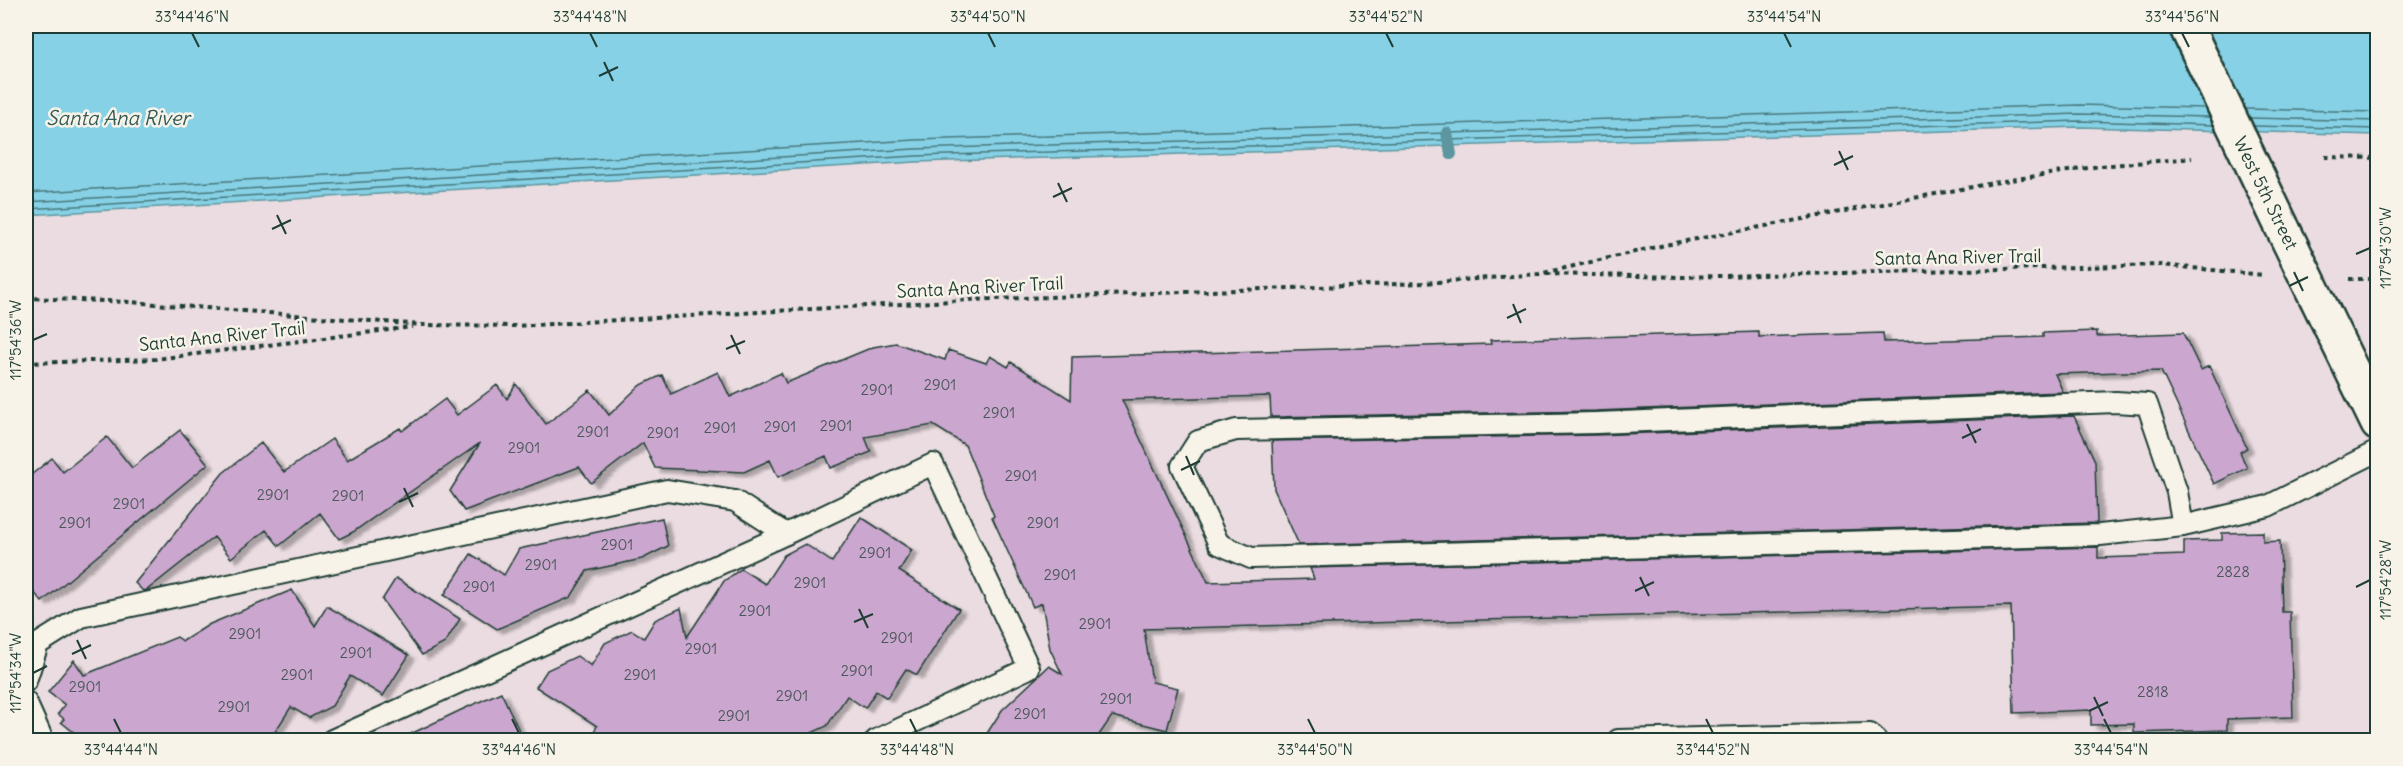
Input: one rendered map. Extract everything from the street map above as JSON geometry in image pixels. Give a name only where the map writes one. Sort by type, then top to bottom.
[{"type":"street","name":"West 5th Street","points":[[2186,26],[2378,424]]},
{"type":"lane","points":[[2182,526],[2177,492],[2147,404],[2116,402],[1596,423],[1236,430],[1198,441],[1182,466],[1219,544],[1251,558],[2100,535],[2182,526],[2268,506],[2378,451]]},
{"type":"lane","points":[[332,741],[786,534],[933,464],[1029,668],[876,741]]},
{"type":"lane","points":[[26,681],[38,644],[81,617],[667,490],[735,501],[786,534]]},
{"type":"lane","points":[[26,702],[43,741]]},
{"type":"lane","points":[[1618,741],[1870,734],[1875,741]]},
{"type":"path","points":[[2325,157],[2378,158]]},
{"type":"path","name":"Santa Ana River Trail","points":[[1539,274],[1665,245],[2004,181],[2100,166],[2192,158]]},
{"type":"path","name":"Santa Ana River Trail","points":[[26,298],[130,302],[422,325],[515,327],[958,301],[1424,283],[1539,274],[1692,277],[2161,265],[2308,280],[2378,279]]},
{"type":"path","name":"Santa Ana River Trail","points":[[26,363],[156,359],[422,325]]},
{"type":"water","name":"Santa Ana River","points":[[26,26],[2377,26],[2377,135],[2080,127],[916,162],[26,215]]},
{"type":"building","points":[[2097,331],[2097,336],[2183,333],[2201,370],[2209,366],[2247,448],[2240,452],[2247,468],[2214,484],[2161,371],[2055,374],[2063,392],[1596,411],[1271,417],[1270,396],[1122,400],[1208,582],[1314,579],[1310,568],[2098,547],[2098,558],[2184,555],[2184,541],[2222,540],[2222,533],[2263,532],[2263,542],[2280,541],[2282,612],[2290,612],[2293,717],[2227,719],[2227,730],[2134,733],[2134,724],[2091,725],[2091,710],[2014,713],[2011,606],[1144,629],[1152,682],[1178,688],[1167,730],[1112,716],[1095,741],[982,741],[1002,710],[1049,666],[1062,674],[1050,649],[1042,603],[1033,607],[992,517],[994,516],[965,445],[933,425],[865,437],[871,452],[831,468],[826,456],[778,477],[770,460],[744,472],[655,468],[643,443],[591,483],[579,467],[464,511],[450,491],[480,443],[353,532],[339,539],[320,513],[279,546],[266,530],[231,558],[214,537],[147,590],[143,591],[135,583],[223,473],[261,443],[284,472],[332,439],[347,460],[400,428],[402,431],[445,399],[457,415],[497,385],[507,399],[516,384],[546,424],[590,390],[609,415],[639,386],[662,375],[671,394],[718,372],[730,397],[781,373],[786,383],[873,347],[896,343],[945,360],[948,350],[986,363],[990,356],[1008,367],[1011,362],[1071,400],[1072,357],[1491,344],[1490,340],[1759,332],[1759,337],[1883,333],[1884,342],[2043,337],[2043,333]]},
{"type":"building","points":[[2074,416],[2095,461],[2097,523],[1299,545],[1274,489],[1272,441],[1596,435]]},
{"type":"building","points":[[180,430],[208,464],[42,602],[26,582],[26,479],[52,458],[63,472],[107,437],[132,468]]},
{"type":"building","points":[[861,517],[912,550],[899,571],[959,609],[917,675],[906,669],[887,698],[876,691],[865,708],[847,696],[827,726],[794,741],[589,741],[597,726],[536,687],[547,670],[577,656],[591,666],[605,643],[632,630],[644,638],[655,620],[681,608],[687,637],[724,581],[741,569],[765,584],[784,555],[805,544],[832,562]]},
{"type":"building","points":[[662,518],[668,546],[642,559],[587,571],[571,597],[497,629],[444,595],[471,554],[504,575],[519,549]]},
{"type":"building","points":[[396,578],[460,619],[445,643],[422,655],[382,600]]},
{"type":"building","points":[[292,590],[315,626],[327,606],[409,655],[383,696],[350,676],[332,706],[309,718],[291,707],[273,735],[263,741],[85,741],[61,722],[64,719],[58,714],[65,705],[48,692],[74,660],[84,675],[177,637],[183,641],[210,624]]},
{"type":"building","points":[[501,692],[524,741],[396,741],[461,710]]},
{"type":"waterway","points":[[1447,133],[1451,154]]}]
